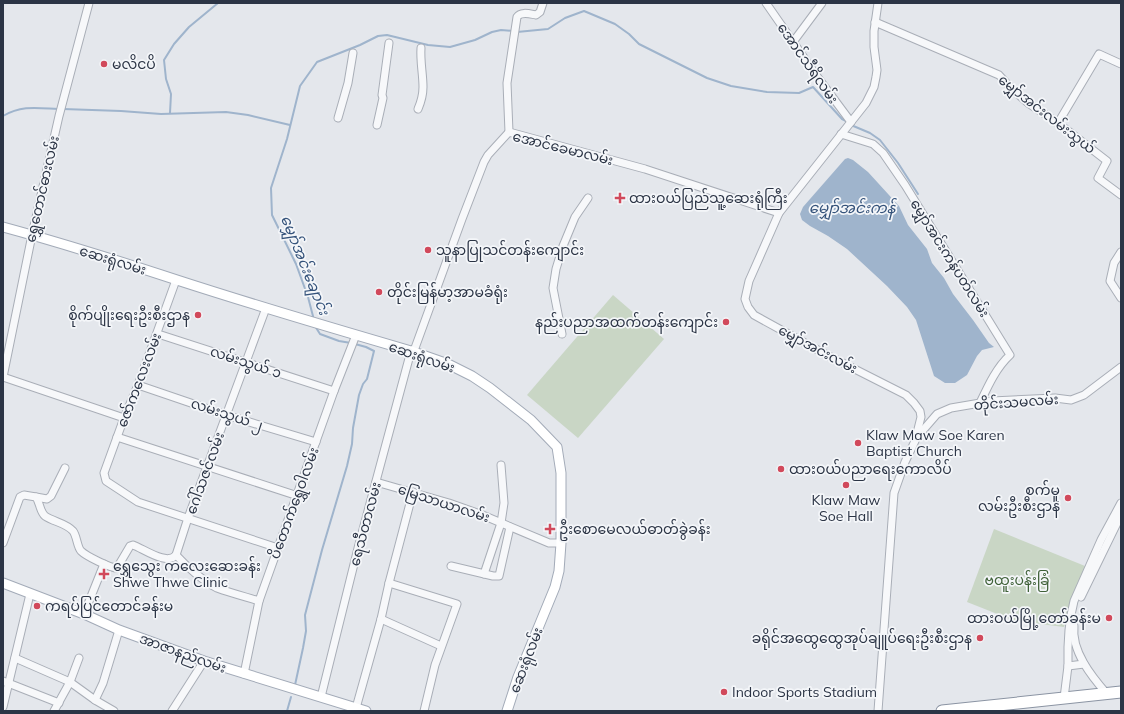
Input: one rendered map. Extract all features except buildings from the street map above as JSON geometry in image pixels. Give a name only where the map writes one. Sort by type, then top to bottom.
[{"type":"highway","points":[[942,711],[1121,692]]},
{"type":"main road","name":"ဆေးရုံလမ်း","points":[[3,227],[137,266],[176,280],[411,351],[448,364],[472,376],[490,388],[531,420],[557,447],[560,474],[561,543],[559,571],[555,587],[518,677],[507,711]]},
{"type":"main road","name":"အာဇာနည်လမ်း","points":[[3,583],[84,614],[119,630],[204,661],[366,711]]},
{"type":"street","name":"ရွှေတောင်ဓားလမ်း","points":[[3,377],[32,235],[59,116],[89,3]]},
{"type":"street","points":[[509,132],[507,83],[517,17],[519,14],[538,14],[543,3]]},
{"type":"street","name":"အောင်သီရိလမ်း","points":[[766,3],[851,122]]},
{"type":"street","points":[[793,42],[822,3]]},
{"type":"street","name":"မျှော်အင်းလမ်း","points":[[878,3],[875,22],[874,47],[877,70],[874,87],[866,103],[779,213],[749,281],[746,298],[748,307],[754,315],[827,355],[906,395],[920,411],[921,417],[915,441],[905,462],[894,493],[878,711]]},
{"type":"street","name":"မျှော်အင်းလမ်းသွယ်","points":[[875,22],[999,75],[1028,103],[1058,123],[1107,161],[1098,178],[1121,195]]},
{"type":"street","points":[[377,125],[383,98],[382,95],[389,43]]},
{"type":"street","points":[[418,109],[422,98],[423,88],[420,58],[421,48]]},
{"type":"street","points":[[338,118],[348,83],[352,53]]},
{"type":"street","points":[[1058,123],[1099,54],[1121,64]]},
{"type":"street","name":"အောင်ခေမာလမ်း","points":[[411,351],[415,348],[484,162],[488,155],[509,132],[645,169],[779,213]]},
{"type":"street","name":"မျှော်အင်းကန်ပတ်လမ်း","points":[[841,134],[872,144],[883,153],[905,185],[1010,355],[1004,361],[987,387],[980,403]]},
{"type":"street","points":[[562,334],[553,288],[556,269],[563,246],[575,217],[588,198]]},
{"type":"street","points":[[1121,252],[1114,263],[1110,281],[1121,298]]},
{"type":"street","name":"ဇော်ကလေးလမ်း","points":[[176,280],[158,334],[124,418],[104,473],[106,481],[138,502],[188,518]]},
{"type":"street","name":"ဂေါ်သဇင်လမ်း","points":[[176,555],[188,518],[266,308]]},
{"type":"street","name":"လမ်းသွယ် ၁","points":[[158,334],[334,391]]},
{"type":"street","name":"ပိတောက်ရွှေဝါလမ်း","points":[[244,674],[260,601],[334,391],[356,335]]},
{"type":"street","name":"ရေသီတာလမ်း","points":[[321,697],[411,351]]},
{"type":"street","name":"တိုင်းသမလမ်း","points":[[915,441],[936,414],[951,408],[992,401],[1055,398],[1071,400],[1084,395],[1121,367]]},
{"type":"street","points":[[3,377],[124,418]]},
{"type":"street","name":"လမ်းသွယ် ၂","points":[[138,385],[226,415],[316,442]]},
{"type":"street","points":[[117,437],[298,496]]},
{"type":"street","points":[[484,574],[501,523],[504,503],[501,465]]},
{"type":"street","points":[[3,543],[20,497],[24,494],[47,499],[51,496],[65,468]]},
{"type":"street","name":"မြေသာယာလမ်း","points":[[376,482],[449,503],[549,543],[561,543]]},
{"type":"street","points":[[356,708],[381,619],[389,582],[413,492]]},
{"type":"street","points":[[36,497],[44,516],[67,526],[73,531],[80,550],[104,564],[117,568],[130,546],[133,545],[162,558],[171,559],[176,555],[183,563],[217,588],[260,601]]},
{"type":"street","points":[[1064,698],[1068,666],[1069,630],[1074,601],[1101,540],[1121,503]]},
{"type":"street","points":[[1107,694],[1094,680],[1084,664],[1075,644],[1073,630],[1075,616],[1082,596],[1121,515]]},
{"type":"street","points":[[188,518],[278,548]]},
{"type":"street","points":[[451,566],[493,576],[499,576],[510,527]]},
{"type":"street","points":[[84,614],[104,564]]},
{"type":"street","points":[[389,582],[456,604],[435,665],[424,711]]},
{"type":"street","points":[[3,706],[6,682],[15,658],[30,594]]},
{"type":"street","points":[[381,619],[441,646]]},
{"type":"street","points":[[95,700],[103,683],[119,630]]},
{"type":"street","points":[[15,658],[70,682],[95,700],[114,711]]},
{"type":"street","points":[[54,711],[70,682],[79,658]]},
{"type":"street","points":[[172,711],[204,661]]},
{"type":"street","points":[[1068,666],[1084,664]]},
{"type":"street","points":[[6,682],[59,703]]},
{"type":"green space","points":[[613,295],[664,339],[578,438],[527,395]]},
{"type":"green space","name":"ဗထူးပန်းခြံ","points":[[994,529],[1085,566],[1064,627],[1015,621],[967,602]]},
{"type":"water","name":"မျှော်အင်းကန်","points":[[848,158],[853,160],[868,172],[899,206],[908,225],[927,249],[932,263],[989,343],[994,347],[982,350],[977,356],[967,375],[955,383],[945,383],[934,376],[916,320],[907,307],[847,249],[802,220],[800,214],[803,207],[845,159]]},
{"type":"waterway","points":[[170,113],[171,94],[166,79],[164,60],[174,44],[189,27],[218,3]]},
{"type":"waterway","name":"မျှော်အင်းချောင်း","points":[[517,32],[548,29],[565,18],[584,11],[615,24],[629,34],[639,44],[707,78],[731,86],[767,92],[799,93],[813,87],[842,119],[848,122]]},
{"type":"waterway","name":"မျှော်အင်းချောင်း","points":[[314,320],[308,297],[296,264],[272,215],[271,188],[287,139],[300,86],[317,62],[360,45],[378,36],[387,35],[428,45],[450,47],[475,40],[492,32],[501,30],[513,31]]},
{"type":"waterway","points":[[3,116],[10,112],[23,109],[58,109]]},
{"type":"waterway","points":[[63,109],[161,114],[226,112],[248,115],[290,125]]},
{"type":"waterway","name":"မျှော်အင်းချောင်း","points":[[851,125],[870,133],[880,140],[898,163],[918,194]]},
{"type":"waterway","name":"မျှော်အင်းချောင်း","points":[[315,326],[320,334],[339,341],[351,343]]},
{"type":"waterway","name":"မျှော်အင်းချောင်း","points":[[295,685],[306,631],[305,615],[322,550],[347,466],[352,444],[353,428],[359,395],[363,384],[367,379],[374,351],[355,344]]},
{"type":"waterway","name":"မျှော်အင်းချောင်း","points":[[287,711],[291,697]]},
{"type":"place","name":"မလိငပိ","points":[[104,64]]},
{"type":"place","name":"ထားဝယ်ပြည်သူ့ဆေးရုံကြီး","points":[[620,198]]},
{"type":"place","name":"သူနာပြုသင်တန်းကျောင်း","points":[[428,250]]},
{"type":"place","name":"တိုင်းမြန်မာ့အာမခံရုံး","points":[[379,292]]},
{"type":"place","name":"စိုက်ပျိုးရေးဦးစီးဌာန","points":[[198,315]]},
{"type":"place","name":"နည်းပညာအထက်တန်းကျောင်း","points":[[726,322]]},
{"type":"place","name":"Klaw Maw Soe Karen Baptist Church","points":[[858,443]]},
{"type":"place","name":"ထားဝယ်ပညာရေးကောလိပ်","points":[[781,469]]},
{"type":"place","name":"Klaw Maw Soe Hall","points":[[846,485]]},
{"type":"place","name":"စက်မူ လမ်းဦးစီးဌာန","points":[[1068,498]]},
{"type":"place","name":"ဦးစောမေလယ်ဓာတ်ခွဲခန်း","points":[[550,529]]},
{"type":"place","name":"ရွှေသွေး ကလေးဆေးခန်း Shwe Thwe Clinic","points":[[104,574]]},
{"type":"place","name":"ကရပ်ပြင်တောင်ခန်းမ","points":[[37,606]]},
{"type":"place","name":"ထားဝယ်မြို့တော်ခန်းမ","points":[[1109,618]]},
{"type":"place","name":"ခရိုင်အထွေထွေအုပ်ချူပ်ရေးဦးစီးဌာန","points":[[980,638]]},
{"type":"place","name":"Indoor Sports Stadium","points":[[724,692]]}]
